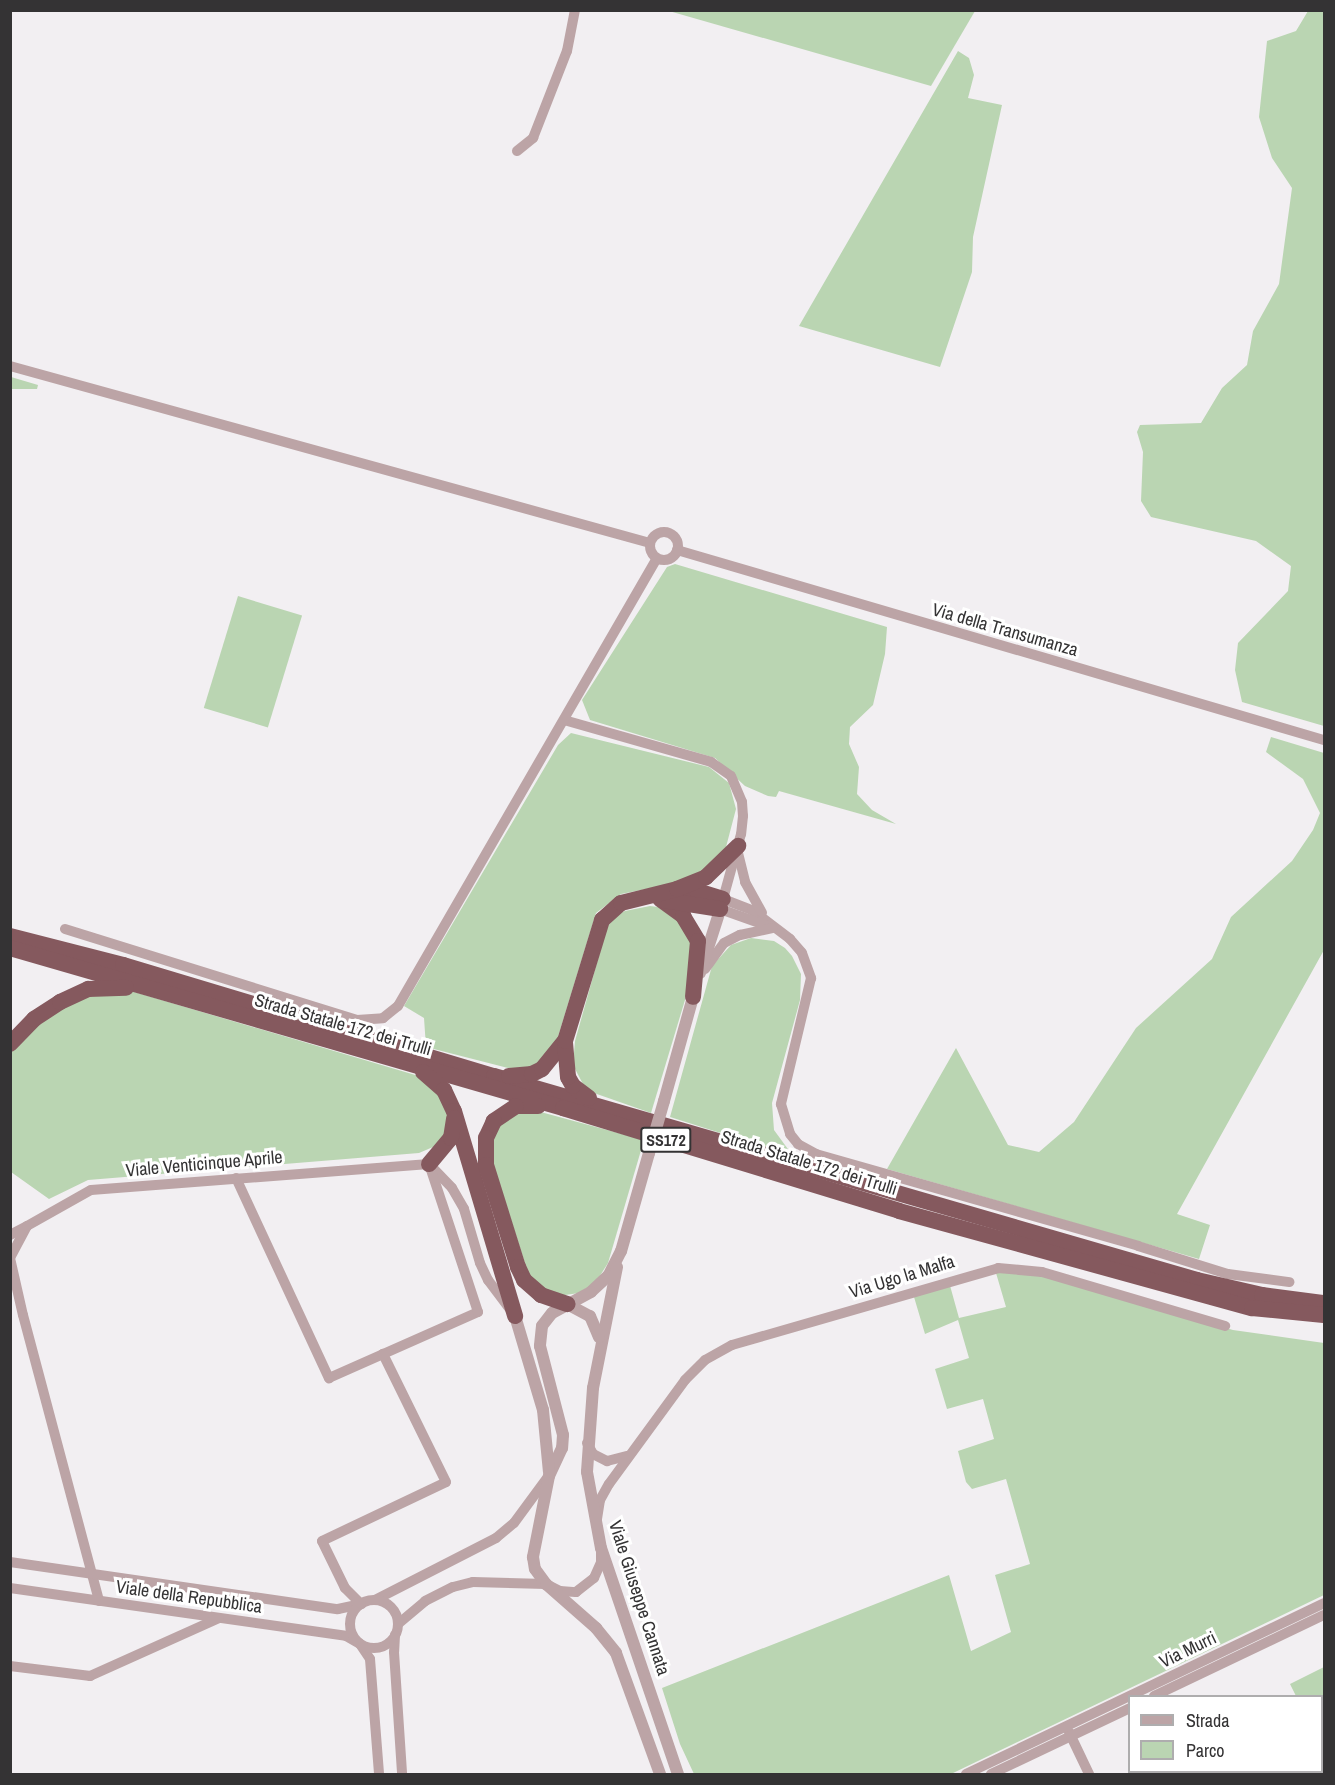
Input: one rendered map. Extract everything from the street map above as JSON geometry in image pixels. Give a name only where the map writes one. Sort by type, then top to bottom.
[{"type":"highway","points":[[606,1107],[573,1086],[566,1068],[565,1041],[602,920],[621,903],[652,898],[706,877],[738,846]]},
{"type":"highway","points":[[677,889],[697,891],[722,904]]},
{"type":"highway","points":[[652,898],[722,904]]},
{"type":"highway","points":[[652,898],[682,916],[698,941],[695,990]]},
{"type":"highway","name":"Strada Statale 172 dei Trulli","points":[[10,936],[123,965],[494,1076],[1197,1280],[1262,1295],[1324,1303]]},
{"type":"highway","name":"Strada Statale 172 dei Trulli","points":[[10,948],[563,1108],[899,1211],[1252,1308],[1324,1315]]},
{"type":"highway","points":[[10,1044],[34,1019],[60,1002],[88,989],[148,989]]},
{"type":"highway","points":[[494,1076],[522,1076],[542,1070],[565,1041]]},
{"type":"highway","points":[[409,1065],[437,1082],[454,1111],[514,1316]]},
{"type":"highway","points":[[563,1108],[525,1105],[508,1110],[488,1128],[484,1152],[512,1251],[524,1280],[541,1294],[567,1304]]},
{"type":"highway","points":[[429,1164],[451,1138],[454,1128],[454,1111]]},
{"type":"street","points":[[517,151],[533,138],[567,51],[575,10]]},
{"type":"street","points":[[10,366],[650,543]]},
{"type":"street","points":[[668,532],[676,539],[677,550],[669,559],[657,558],[651,552],[650,543],[657,534],[668,532]]},
{"type":"street","name":"Via della Transumanza","points":[[677,550],[1324,740]]},
{"type":"street","points":[[65,928],[357,1020],[382,1018],[398,1006],[657,558]]},
{"type":"street","points":[[564,720],[699,758],[722,768],[731,776],[742,802],[738,846],[621,1251]]},
{"type":"street","points":[[738,846],[740,868],[750,895],[774,927]]},
{"type":"street","points":[[722,904],[752,910],[774,927],[802,953],[811,978],[781,1104],[790,1134],[805,1150],[1228,1274],[1289,1282]]},
{"type":"street","points":[[695,990],[712,957],[724,943],[740,935],[774,927]]},
{"type":"street","points":[[379,1774],[370,1659],[351,1632],[350,1624],[356,1610],[361,1604],[375,1600],[496,1538],[514,1523],[532,1502],[549,1476],[548,1437],[543,1410],[514,1316],[488,1280],[464,1209],[452,1188],[429,1164]]},
{"type":"street","points":[[236,1178],[329,1378],[478,1312],[429,1164]]},
{"type":"street","name":"Viale Venticinque Aprile","points":[[10,1235],[91,1190],[429,1164]]},
{"type":"street","points":[[27,1226],[10,1258],[22,1315],[99,1601]]},
{"type":"street","name":"Viale Giuseppe Cannata","points":[[621,1251],[599,1287],[547,1318],[540,1337],[564,1435],[562,1448],[549,1476],[533,1557],[535,1569],[546,1584],[610,1643],[620,1664],[660,1774]]},
{"type":"street","name":"Viale Giuseppe Cannata","points":[[621,1251],[599,1350],[587,1442],[587,1472],[601,1548],[678,1774]]},
{"type":"street","name":"Via Ugo la Malfa","points":[[596,1526],[603,1492],[685,1380],[718,1352],[978,1272],[998,1268],[1042,1272],[1225,1326]]},
{"type":"street","points":[[567,1304],[586,1312],[595,1322],[599,1350]]},
{"type":"street","points":[[10,1307],[22,1315]]},
{"type":"street","points":[[361,1604],[345,1588],[322,1541],[446,1482],[383,1354]]},
{"type":"street","points":[[587,1442],[597,1457],[607,1461],[621,1460],[632,1452]]},
{"type":"street","points":[[360,1644],[368,1647],[384,1646],[414,1608],[463,1584],[546,1584],[568,1593],[583,1589],[599,1570],[601,1548]]},
{"type":"street","name":"Viale della Repubblica","points":[[10,1562],[338,1609],[361,1604]]},
{"type":"street","name":"Viale della Repubblica","points":[[10,1588],[346,1636],[360,1644]]},
{"type":"street","points":[[375,1600],[388,1605],[397,1629],[393,1652],[402,1774]]},
{"type":"street","name":"Via Murri","points":[[1141,1695],[1324,1603]]},
{"type":"street","name":"Via Murri","points":[[1156,1695],[1324,1615]]},
{"type":"street","points":[[10,1666],[90,1676],[220,1618]]},
{"type":"street","name":"Via Murri","points":[[991,1774],[1128,1701]]},
{"type":"street","name":"Via Murri","points":[[966,1774],[1128,1709]]},
{"type":"street","points":[[1069,1731],[1089,1774]]},
{"type":"street","points":[[649,1743],[665,1738]]},
{"type":"green space","points":[[669,11],[975,11],[931,86]]},
{"type":"green space","points":[[1308,11],[1324,11],[1324,726],[1242,702],[1235,670],[1238,643],[1288,591],[1291,566],[1256,541],[1151,517],[1141,501],[1143,452],[1137,432],[1140,425],[1201,423],[1222,388],[1247,365],[1253,331],[1279,284],[1292,188],[1272,158],[1259,117],[1267,41],[1296,31]]},
{"type":"green space","points":[[958,51],[969,58],[974,75],[968,98],[1002,105],[973,237],[972,272],[940,367],[799,326]]},
{"type":"green space","points":[[11,377],[38,385],[37,389],[11,389]]},
{"type":"green space","points":[[675,564],[887,627],[885,654],[873,705],[850,727],[849,744],[859,767],[857,794],[872,810],[896,824],[779,791],[776,797],[768,796],[745,786],[715,758],[590,720],[582,700],[667,567]]},
{"type":"green space","points":[[238,596],[302,616],[268,727],[204,708]]},
{"type":"green space","points":[[571,733],[709,767],[729,783],[736,809],[726,847],[709,869],[676,883],[621,894],[596,913],[557,1040],[535,1067],[512,1069],[426,1047],[424,1018],[404,1006],[558,745]]},
{"type":"green space","points":[[1271,737],[1324,753],[1324,950],[1177,1214],[1210,1225],[1199,1259],[887,1169],[956,1048],[1008,1145],[1039,1152],[1074,1122],[1136,1028],[1212,959],[1231,917],[1292,861],[1313,830],[1320,813],[1303,779],[1266,752]]},
{"type":"green space","points":[[650,906],[658,907],[688,928],[694,970],[651,1113],[594,1093],[584,1086],[573,1065],[575,1041],[607,927],[618,914]]},
{"type":"green space","points":[[751,938],[774,941],[785,948],[801,974],[800,1000],[772,1103],[774,1130],[793,1156],[670,1117],[712,966],[731,945]]},
{"type":"green space","points":[[96,991],[131,991],[422,1077],[438,1089],[450,1124],[440,1144],[419,1153],[88,1180],[49,1199],[11,1172],[10,1053],[34,1022]]},
{"type":"green space","points":[[537,1111],[644,1140],[608,1263],[596,1282],[579,1293],[558,1296],[530,1279],[488,1148],[500,1120],[508,1114]]},
{"type":"green space","points":[[1024,1271],[1233,1330],[1324,1343],[1324,1595],[951,1774],[694,1774],[680,1744],[662,1688],[949,1575],[971,1651],[1011,1632],[995,1575],[1030,1564],[1006,1479],[972,1489],[966,1482],[958,1451],[994,1439],[983,1399],[947,1409],[935,1369],[969,1358],[958,1320],[925,1334],[914,1297],[949,1282],[959,1318],[1006,1307],[996,1273]]},
{"type":"green space","points":[[1324,1667],[1324,1757],[1323,1695],[1296,1695],[1290,1684]]}]
